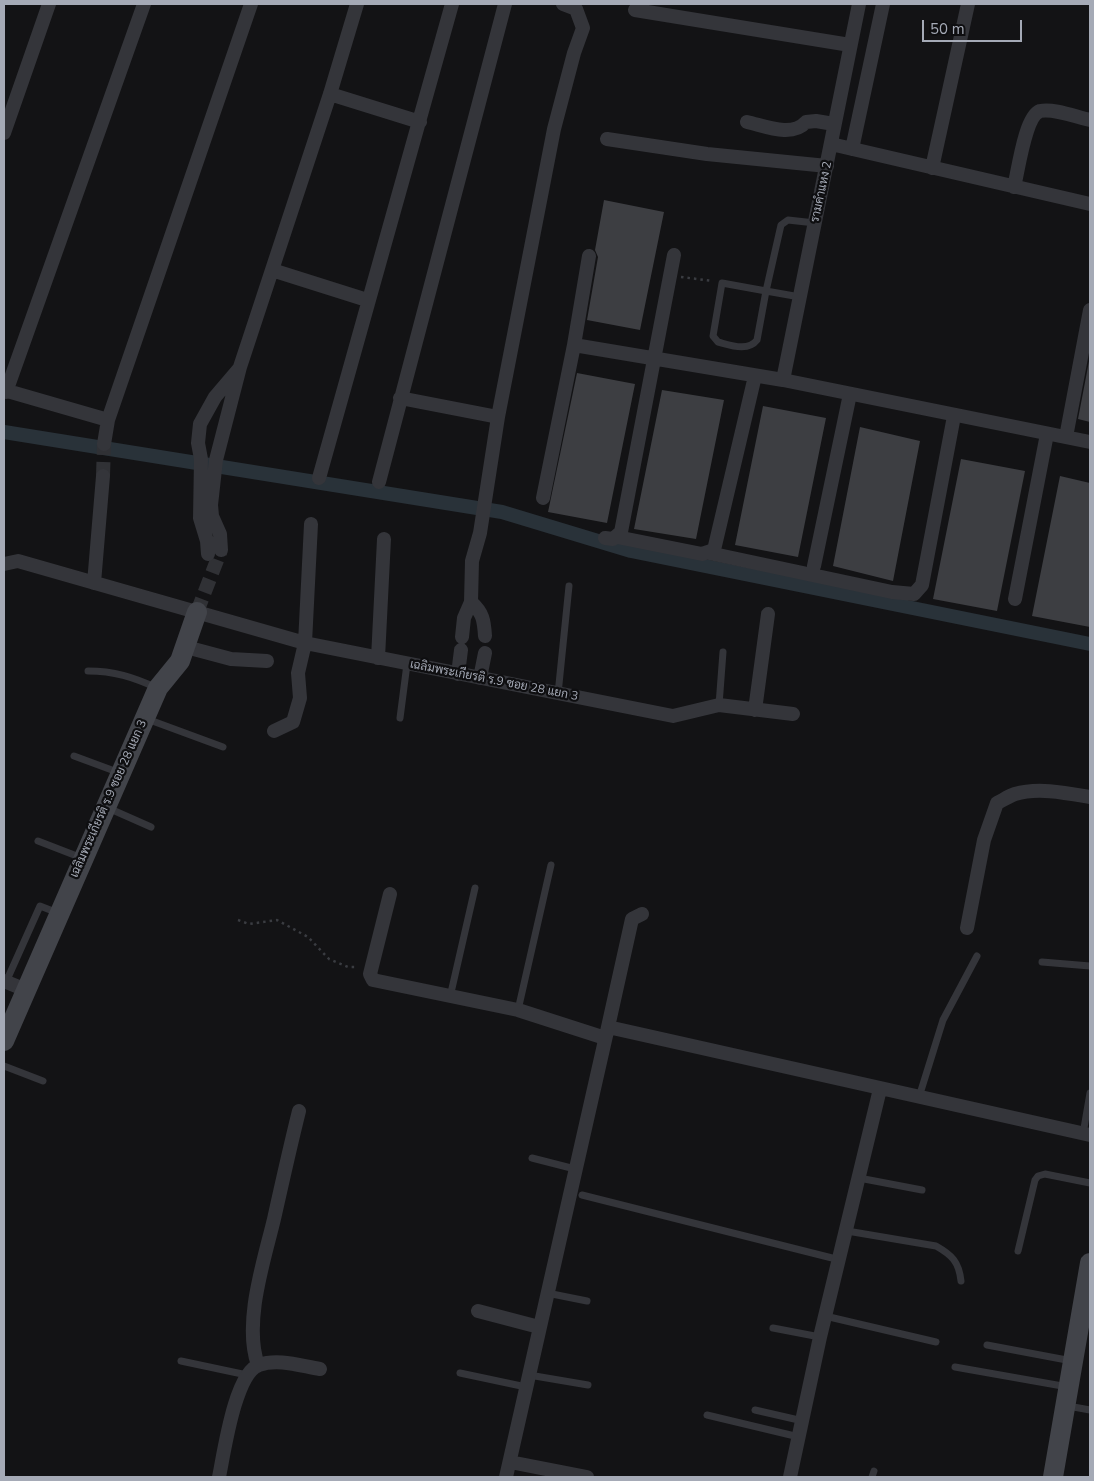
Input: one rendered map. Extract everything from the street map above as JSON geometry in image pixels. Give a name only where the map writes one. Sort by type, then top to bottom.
[{"type":"street","points":[[4,133],[49,4]]},
{"type":"street","points":[[108,420],[5,391],[144,4]]},
{"type":"street","points":[[104,444],[108,420],[251,4]]},
{"type":"street","points":[[214,552],[207,541],[200,518],[207,485],[216,460],[240,368],[330,94],[357,4]]},
{"type":"street","points":[[319,478],[367,300],[420,122],[452,4]]},
{"type":"street","points":[[379,482],[505,4]]},
{"type":"street","points":[[458,674],[464,618],[471,602],[472,561],[480,533],[498,417],[554,129],[574,53],[583,28],[576,9],[563,4]]},
{"type":"street","name":"รามคำแหง 2","points":[[783,380],[859,4]]},
{"type":"street","points":[[852,149],[883,4]]},
{"type":"street","points":[[932,168],[968,4]]},
{"type":"street","points":[[635,10],[850,45]]},
{"type":"street","points":[[330,94],[420,122]]},
{"type":"street","points":[[1014,187],[1027,127],[1035,115],[1041,111],[1055,112],[1090,120]]},
{"type":"street","points":[[747,122],[792,131],[800,128],[806,122],[816,121],[834,124]]},
{"type":"street","points":[[607,139],[707,154],[827,166]]},
{"type":"street","points":[[831,144],[1090,204]]},
{"type":"street","points":[[674,255],[621,532],[611,538],[702,554],[709,553],[892,592],[914,594],[922,585],[954,416]]},
{"type":"street","points":[[543,498],[574,345],[588,256]]},
{"type":"street","points":[[272,270],[367,300]]},
{"type":"street","points":[[1066,437],[1090,310]]},
{"type":"street","points":[[574,345],[656,357],[783,380],[1090,442]]},
{"type":"street","points":[[207,485],[198,443],[200,424],[206,412],[240,368]]},
{"type":"street","points":[[709,553],[714,550],[717,544],[755,376]]},
{"type":"street","points":[[814,566],[850,394]]},
{"type":"street","points":[[400,398],[498,417]]},
{"type":"street","points":[[1015,599],[1047,434]]},
{"type":"street","points":[[94,583],[103,476]]},
{"type":"street","points":[[274,731],[293,722],[300,698],[298,672],[305,643],[311,524]]},
{"type":"street","points":[[378,658],[384,539]]},
{"type":"street","name":"เฉลิมพระเกียรติ ร.9 ซอย 28 แยก 3","points":[[4,564],[9,561],[18,561],[305,643],[673,716],[719,705],[793,714]]},
{"type":"street","points":[[471,602],[484,618],[485,636]]},
{"type":"street","name":"เฉลิมพระเกียรติ ร.9 ซอย 28 แยก 3","points":[[4,1041],[158,688],[180,661],[197,612]]},
{"type":"street","points":[[755,710],[768,614]]},
{"type":"street","points":[[186,647],[231,659],[267,661]]},
{"type":"street","points":[[480,678],[485,653]]},
{"type":"street","points":[[967,928],[984,840],[997,803],[1014,794],[1029,792],[1058,792],[1090,796]]},
{"type":"street","points":[[390,894],[370,974],[373,980],[377,982],[518,1010],[606,1033],[880,1089],[1087,1134]]},
{"type":"street","points":[[506,1477],[632,919],[642,914]]},
{"type":"street","points":[[5,981],[26,990]]},
{"type":"street","points":[[790,1477],[820,1337],[880,1089]]},
{"type":"street","points":[[219,1477],[236,1402],[253,1370],[252,1325],[262,1262],[299,1111]]},
{"type":"street","points":[[1053,1477],[1072,1361],[1086,1310],[1090,1262]]},
{"type":"street","points":[[478,1311],[539,1327]]},
{"type":"street","points":[[253,1370],[280,1362],[320,1369]]},
{"type":"street","points":[[510,1462],[587,1477]]},
{"type":"lane","points":[[800,298],[766,291],[722,282],[712,332],[715,340],[745,347],[754,344],[766,291],[781,225],[788,220],[815,223]]},
{"type":"lane","points":[[558,694],[569,586]]},
{"type":"lane","points":[[719,705],[723,652]]},
{"type":"lane","points":[[400,718],[408,664]]},
{"type":"lane","points":[[88,671],[108,671],[130,676],[158,688]]},
{"type":"lane","points":[[145,718],[223,746]]},
{"type":"lane","points":[[74,756],[120,773]]},
{"type":"lane","points":[[105,807],[151,827]]},
{"type":"lane","points":[[38,841],[83,859]]},
{"type":"lane","points":[[518,1010],[551,865]]},
{"type":"lane","points":[[450,997],[476,888]]},
{"type":"lane","points":[[5,981],[40,906],[59,913]]},
{"type":"lane","points":[[918,1097],[943,1020],[977,956]]},
{"type":"lane","points":[[1042,962],[1090,966]]},
{"type":"lane","points":[[4,1066],[43,1080]]},
{"type":"lane","points":[[1087,1134],[1090,1093]]},
{"type":"lane","points":[[532,1158],[575,1169]]},
{"type":"lane","points":[[1018,1251],[1035,1180],[1038,1176],[1045,1174],[1090,1183]]},
{"type":"lane","points":[[859,1178],[922,1190]]},
{"type":"lane","points":[[582,1195],[840,1260]]},
{"type":"lane","points":[[847,1231],[936,1246],[949,1253],[957,1262],[961,1281]]},
{"type":"lane","points":[[547,1293],[587,1301]]},
{"type":"lane","points":[[826,1316],[936,1342]]},
{"type":"lane","points":[[773,1328],[820,1337]]},
{"type":"lane","points":[[987,1345],[1072,1361]]},
{"type":"lane","points":[[181,1361],[253,1370]]},
{"type":"lane","points":[[955,1367],[1066,1396],[1090,1410]]},
{"type":"lane","points":[[460,1373],[588,1386]]},
{"type":"lane","points":[[755,1410],[803,1421]]},
{"type":"lane","points":[[707,1415],[799,1437]]},
{"type":"path","points":[[670,276],[702,279]]},
{"type":"path","points":[[238,920],[249,924],[277,920],[308,937],[329,958],[348,967],[372,966]]},
{"type":"building","points":[[604,200],[664,212],[640,330],[587,320],[598,257],[595,250]]},
{"type":"building","points":[[1090,356],[1090,422],[1078,419]]},
{"type":"building","points":[[577,373],[635,384],[607,523],[548,512]]},
{"type":"building","points":[[662,390],[724,400],[696,539],[634,529]]},
{"type":"building","points":[[763,406],[826,418],[798,557],[735,545]]},
{"type":"building","points":[[860,427],[920,441],[893,581],[833,566]]},
{"type":"building","points":[[961,459],[1025,471],[997,611],[933,599]]},
{"type":"building","points":[[1060,476],[1090,483],[1090,627],[1032,616]]},
{"type":"waterway","points":[[4,432],[502,512],[631,551],[1090,644]]},
{"type":"tunnel","points":[[103,476],[104,444]]},
{"type":"tunnel","points":[[197,612],[221,550]]}]
